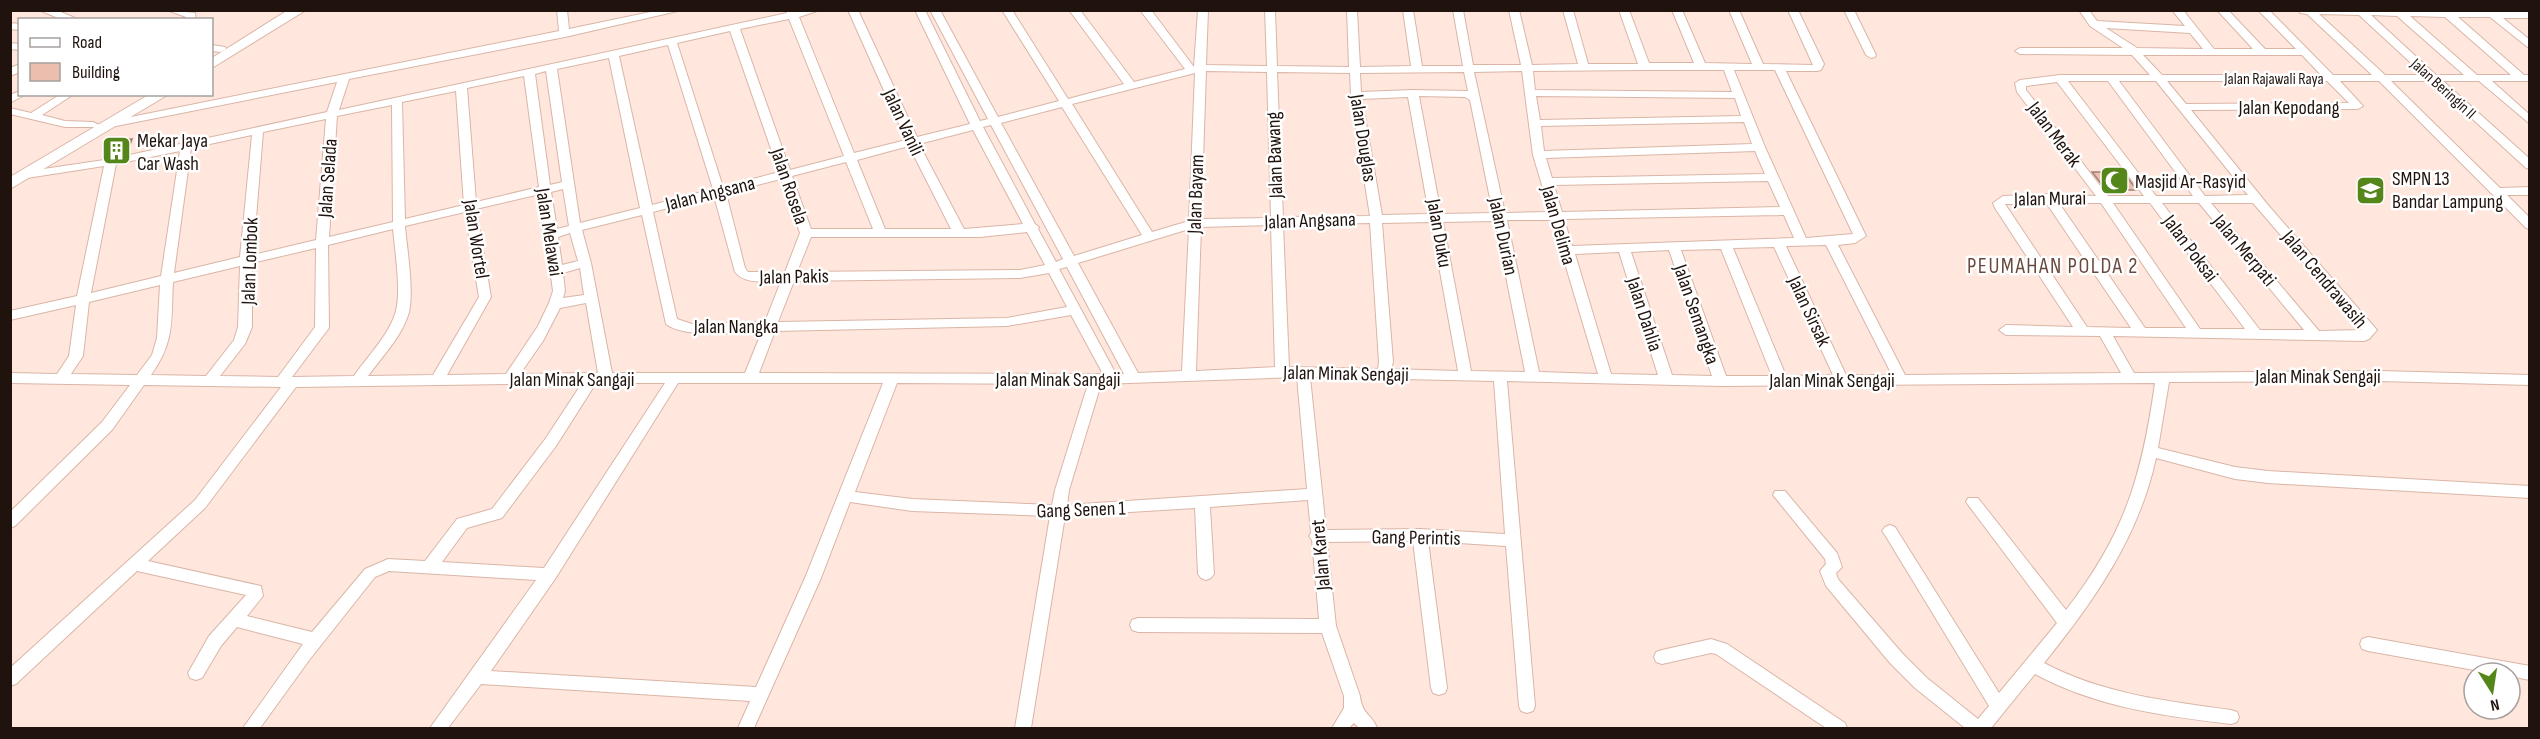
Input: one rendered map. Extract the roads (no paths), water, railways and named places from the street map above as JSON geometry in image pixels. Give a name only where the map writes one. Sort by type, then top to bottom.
[{"type":"street","points":[[172,10],[191,15],[191,18]]},
{"type":"street","points":[[215,50],[280,10]]},
{"type":"street","points":[[562,10],[565,34]]},
{"type":"street","points":[[111,124],[565,34],[631,15],[676,10]]},
{"type":"street","points":[[19,173],[111,162],[672,42],[792,13],[815,10]]},
{"type":"street","name":"Jalan Vanili","points":[[853,10],[913,142],[959,232]]},
{"type":"street","points":[[920,10],[976,125],[1033,227],[1074,310],[1104,379],[1062,490],[1023,729]]},
{"type":"street","points":[[935,10],[1134,379]]},
{"type":"street","points":[[1007,10],[1068,104],[1149,237]]},
{"type":"street","points":[[1074,10],[1132,87]]},
{"type":"street","points":[[1145,10],[1196,69]]},
{"type":"street","name":"Jalan Bayam","points":[[1189,377],[1196,69],[1203,10]]},
{"type":"street","name":"Jalan Bawang","points":[[1270,10],[1282,372]]},
{"type":"street","name":"Jalan Douglas","points":[[1352,10],[1356,96],[1376,218],[1386,362],[1384,373]]},
{"type":"street","points":[[1408,10],[1417,69]]},
{"type":"street","name":"Jalan Durian","points":[[1458,10],[1470,69],[1473,97],[1476,102],[1533,376]]},
{"type":"street","name":"Jalan Delima","points":[[1514,10],[1527,68],[1539,155],[1606,379]]},
{"type":"street","points":[[1568,10],[1584,67]]},
{"type":"street","points":[[1624,10],[1645,67]]},
{"type":"street","points":[[1677,10],[1701,66]]},
{"type":"street","points":[[1734,10],[1759,67]]},
{"type":"street","name":"Jalan Angsana","points":[[549,235],[976,125],[1068,104],[1196,69],[1819,67],[1793,10]]},
{"type":"street","points":[[1849,10],[1871,55]]},
{"type":"street","name":"Jalan Cendrawasih","points":[[2006,330],[2364,336],[2370,330],[2257,199],[2160,78],[2134,51],[2094,24],[2084,10]]},
{"type":"street","points":[[2177,10],[2211,52]]},
{"type":"street","points":[[2222,10],[2262,52]]},
{"type":"street","points":[[2263,10],[2333,78]]},
{"type":"street","points":[[2302,10],[2491,12],[2529,15]]},
{"type":"street","points":[[46,11],[69,18]]},
{"type":"street","points":[[213,63],[298,11]]},
{"type":"street","points":[[2308,11],[2382,78],[2529,225]]},
{"type":"street","name":"Jalan Beringin II","points":[[2359,11],[2529,166]]},
{"type":"street","points":[[2398,11],[2529,121]]},
{"type":"street","points":[[2445,12],[2525,78]]},
{"type":"street","points":[[2491,12],[2529,46]]},
{"type":"street","points":[[792,13],[880,232]]},
{"type":"street","points":[[2094,24],[2193,30]]},
{"type":"street","name":"Jalan Rosela","points":[[734,28],[807,233],[959,232],[1033,227]]},
{"type":"street","name":"Jalan Pakis","points":[[672,42],[719,191],[739,269],[744,275],[1020,274],[1069,260]]},
{"type":"street","points":[[2020,51],[2306,52]]},
{"type":"street","name":"Jalan Nangka","points":[[613,54],[671,321],[676,325],[692,328],[1007,322],[1074,310]]},
{"type":"street","name":"Jalan Melawai","points":[[551,67],[575,228],[585,263],[599,379]]},
{"type":"street","points":[[1728,67],[1759,147],[1802,242]]},
{"type":"street","points":[[1566,250],[1779,244],[1851,240],[1860,236],[1860,231],[1779,67]]},
{"type":"street","name":"Jalan Melawai","points":[[509,380],[556,304],[559,291],[549,235],[529,72]]},
{"type":"street","name":"Jalan Selada","points":[[10,679],[200,504],[322,328],[322,243],[332,113],[344,77]]},
{"type":"street","name":"Jalan Rajawali Raya","points":[[2020,83],[2060,78],[2525,78]]},
{"type":"street","name":"Jalan Poksai","points":[[2060,78],[2256,334]]},
{"type":"street","name":"Jalan Merpati","points":[[2111,78],[2201,198],[2315,335]]},
{"type":"street","name":"Jalan Kepodang","points":[[2183,107],[2358,106],[2333,78]]},
{"type":"street","name":"Jalan Merak","points":[[2020,83],[2021,90],[2103,197],[2196,333]]},
{"type":"street","name":"Jalan Wortel","points":[[437,380],[485,297],[470,208],[462,86]]},
{"type":"street","points":[[1356,96],[1413,93],[1467,94],[1473,97]]},
{"type":"street","name":"Jalan Duku","points":[[1413,93],[1465,374]]},
{"type":"street","points":[[1530,93],[1738,95]]},
{"type":"street","points":[[32,117],[66,96]]},
{"type":"street","points":[[10,184],[19,173],[143,96]]},
{"type":"street","points":[[19,173],[159,96]]},
{"type":"street","points":[[358,381],[395,327],[402,313],[404,300],[399,225],[397,100]]},
{"type":"street","points":[[10,111],[64,124],[93,125]]},
{"type":"street","points":[[1535,123],[1748,120]]},
{"type":"street","name":"Jalan Lombok","points":[[210,380],[240,341],[245,327],[246,261],[258,130]]},
{"type":"street","points":[[10,522],[107,426],[142,379],[162,346],[167,280],[186,146]]},
{"type":"street","points":[[1539,155],[1759,147]]},
{"type":"street","points":[[62,378],[76,356],[83,300],[111,162]]},
{"type":"street","points":[[1547,182],[1772,177]]},
{"type":"street","points":[[10,316],[568,184]]},
{"type":"street","points":[[2498,192],[2529,191]]},
{"type":"street","name":"Jalan Murai","points":[[2083,331],[1999,203],[2014,198],[2257,199]]},
{"type":"street","points":[[2049,198],[2141,332]]},
{"type":"street","name":"Jalan Angsana","points":[[1069,260],[1194,224],[1376,218],[1787,211]]},
{"type":"street","points":[[750,379],[768,327],[807,233]]},
{"type":"street","points":[[1830,241],[1901,380]]},
{"type":"street","name":"Jalan Sirsak","points":[[1779,244],[1841,379]]},
{"type":"street","points":[[1726,245],[1781,380]]},
{"type":"street","name":"Jalan Semangka","points":[[1674,247],[1721,381]]},
{"type":"street","name":"Jalan Dahlia","points":[[1624,249],[1666,379]]},
{"type":"street","points":[[557,270],[585,263]]},
{"type":"street","points":[[556,304],[590,298]]},
{"type":"street","points":[[2104,332],[2129,376]]},
{"type":"street","name":"Jalan Minak Sengaji","points":[[1134,379],[1282,372],[1721,381],[2129,376],[2380,376],[2529,380]]},
{"type":"street","name":"Jalan Karet","points":[[1303,374],[1316,494],[1317,536],[1328,626],[1352,696],[1353,710]]},
{"type":"street","points":[[1780,495],[1832,557],[1834,567],[1828,572],[1831,582],[1896,658],[1921,683],[1979,729],[2066,622],[2099,574],[2129,522],[2152,452],[2163,376]]},
{"type":"street","points":[[1500,377],[1527,706]]},
{"type":"street","name":"Jalan Minak Sangaji","points":[[10,378],[287,381],[1134,379]]},
{"type":"street","points":[[428,569],[462,523],[497,514],[599,379]]},
{"type":"street","points":[[438,729],[550,575],[674,379]]},
{"type":"street","points":[[746,729],[892,379]]},
{"type":"street","points":[[2152,452],[2235,473],[2268,477],[2529,492]]},
{"type":"street","name":"Gang Senen 1","points":[[845,496],[912,505],[1058,511],[1316,494]]},
{"type":"street","points":[[1973,502],[2066,622]]},
{"type":"street","points":[[1202,503],[1206,574]]},
{"type":"street","points":[[1890,531],[1998,706]]},
{"type":"street","name":"Gang Perintis","points":[[1317,536],[1420,536],[1514,540]]},
{"type":"street","points":[[1420,536],[1439,688]]},
{"type":"street","points":[[136,564],[255,591],[255,596],[215,641],[196,673]]},
{"type":"street","points":[[251,729],[315,640],[370,573],[379,567],[388,565],[550,575]]},
{"type":"street","points":[[233,619],[315,640]]},
{"type":"street","points":[[1138,625],[1328,626]]},
{"type":"street","points":[[2368,644],[2529,673]]},
{"type":"street","points":[[1662,657],[1711,646],[1721,649],[1839,729]]},
{"type":"street","points":[[2032,664],[2058,680],[2136,705],[2231,717]]},
{"type":"street","points":[[478,677],[762,695]]},
{"type":"street","points":[[1340,729],[1353,710],[1369,729]]},
{"type":"place","name":"Mekar Jaya Car Wash","points":[[116,151]]},
{"type":"place","name":"Masjid Ar-Rasyid","points":[[2114,181]]},
{"type":"place","name":"SMPN 13 Bandar Lampung","points":[[2371,190]]},
{"type":"district","name":"PEUMAHAN POLDA 2","points":[[2053,265]]}]
